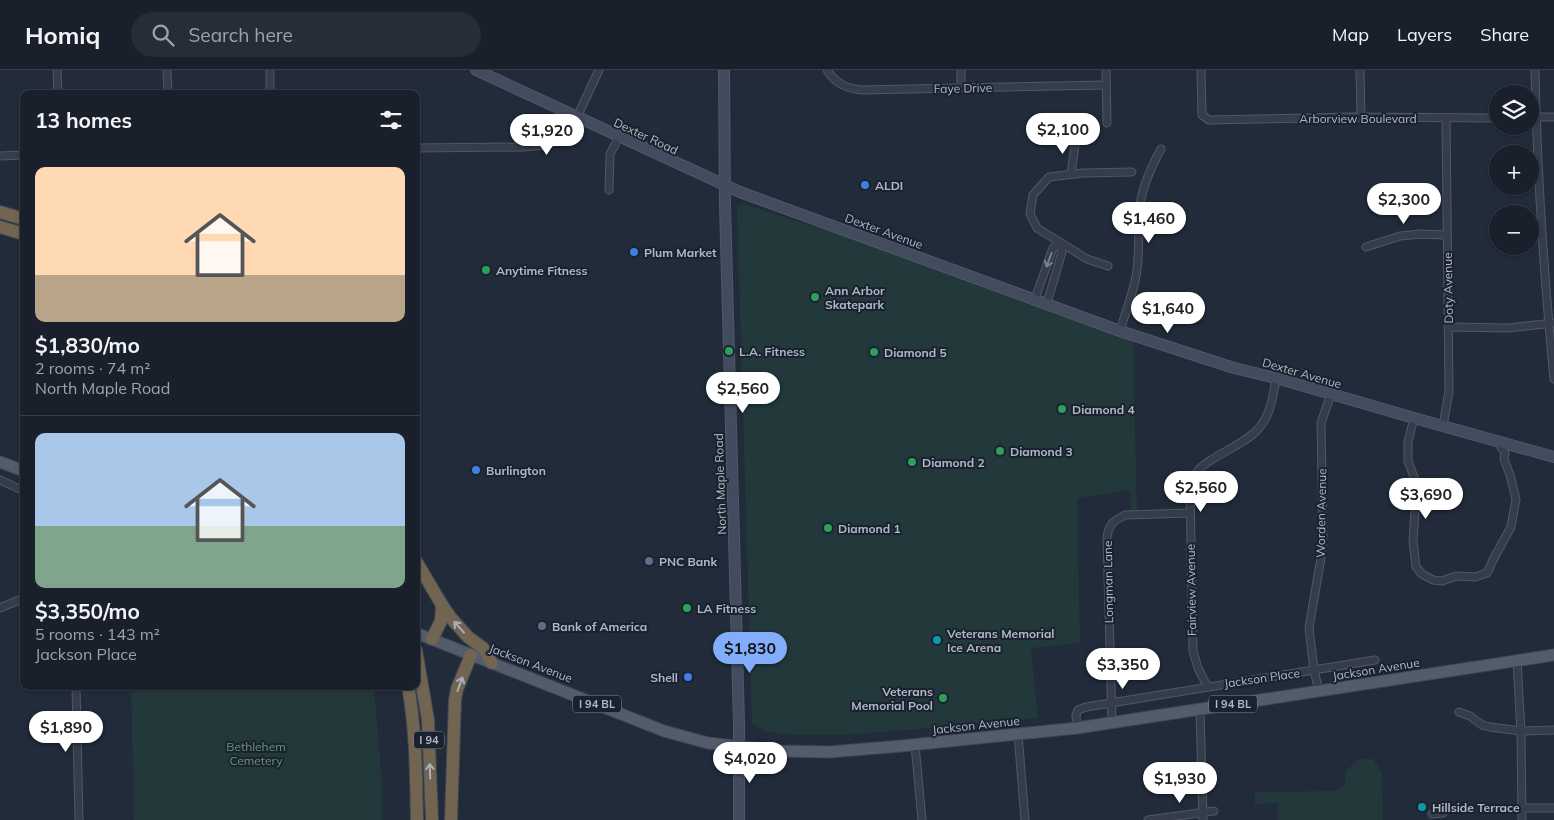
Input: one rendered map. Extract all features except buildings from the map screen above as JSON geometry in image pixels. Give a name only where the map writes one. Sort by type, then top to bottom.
[{"type":"highway","points":[[0,212],[20,218]]},
{"type":"highway","points":[[0,227],[20,233]]},
{"type":"highway","points":[[420,568],[442,605],[459,628],[483,648],[492,663]]},
{"type":"highway","points":[[432,639],[441,621],[442,605]]},
{"type":"highway","points":[[451,820],[455,700],[457,689],[471,655]]},
{"type":"highway","name":"I 94","points":[[420,673],[428,720],[432,820]]},
{"type":"highway","name":"I 94","points":[[409,690],[412,706],[415,750],[417,820]]},
{"type":"main road","name":"Dexter Road","points":[[476,70],[725,185]]},
{"type":"main road","name":"North Maple Road","points":[[724,70],[739,820]]},
{"type":"main road","name":"Dexter Avenue","points":[[725,185],[768,203],[1120,331],[1234,368],[1276,378],[1554,457]]},
{"type":"main road","points":[[0,462],[20,470]]},
{"type":"main road","name":"Jackson Avenue","points":[[420,634],[664,731],[708,743],[738,748],[829,752],[1077,728],[1554,655]]},
{"type":"street","points":[[57,70],[58,90]]},
{"type":"street","points":[[167,70],[168,90]]},
{"type":"street","points":[[270,70],[270,90]]},
{"type":"street","points":[[420,148],[523,147],[545,145],[553,142],[575,116],[599,70]]},
{"type":"street","name":"Faye Drive","points":[[827,70],[839,84],[849,89],[1106,86]]},
{"type":"street","points":[[961,70],[961,88]]},
{"type":"street","points":[[1106,70],[1107,123]]},
{"type":"street","name":"Arborview Boulevard","points":[[1201,70],[1202,115],[1209,120],[1361,117],[1489,118]]},
{"type":"street","points":[[1360,70],[1361,117]]},
{"type":"street","points":[[1535,85],[1536,70]]},
{"type":"street","points":[[1539,117],[1554,117]]},
{"type":"street","name":"Doty Avenue","points":[[1443,426],[1449,391],[1446,118]]},
{"type":"street","points":[[1535,135],[1554,379]]},
{"type":"street","points":[[609,190],[610,154],[619,136]]},
{"type":"street","points":[[1071,174],[1076,138]]},
{"type":"street","points":[[1120,331],[1136,276],[1139,211],[1143,190],[1152,166],[1162,149]]},
{"type":"street","points":[[0,156],[20,155]]},
{"type":"street","points":[[1108,266],[1087,260],[1037,228],[1030,214],[1033,195],[1049,177],[1071,174],[1132,172]]},
{"type":"street","points":[[1366,247],[1400,236],[1421,234],[1446,235]]},
{"type":"street","points":[[1034,299],[1054,248],[1061,243]]},
{"type":"street","points":[[1047,304],[1062,252],[1061,243]]},
{"type":"street","points":[[1448,327],[1508,328],[1551,324]]},
{"type":"street","name":"Fairview Avenue","points":[[1207,686],[1198,668],[1193,651],[1190,490],[1195,475],[1204,466],[1242,443],[1258,430],[1267,415],[1272,401],[1276,378]]},
{"type":"street","name":"Worden Avenue","points":[[1320,691],[1314,670],[1309,628],[1322,543],[1321,422],[1331,394]]},
{"type":"street","points":[[1414,418],[1408,442],[1408,461],[1414,477],[1416,497],[1413,541],[1416,567],[1422,574],[1433,580],[1442,581],[1456,576],[1475,577],[1487,573],[1512,526],[1516,499],[1504,459],[1505,453],[1497,441]]},
{"type":"street","points":[[0,480],[20,488]]},
{"type":"street","name":"Longman Lane","points":[[1112,723],[1110,703],[1108,528],[1115,520],[1125,515],[1190,513]]},
{"type":"street","points":[[0,608],[20,600]]},
{"type":"street","name":"Jackson Place","points":[[1077,728],[1076,715],[1078,710],[1207,686],[1375,660]]},
{"type":"street","points":[[1517,661],[1521,731],[1522,820]]},
{"type":"street","points":[[76,690],[79,820]]},
{"type":"street","points":[[1200,709],[1203,820]]},
{"type":"street","points":[[1458,712],[1470,716],[1482,725],[1521,731],[1554,730]]},
{"type":"street","points":[[1018,734],[1024,820]]},
{"type":"street","points":[[915,745],[922,820]]},
{"type":"street","points":[[1522,808],[1554,808]]},
{"type":"street","points":[[1148,820],[1214,811]]},
{"type":"street","points":[[1432,814],[1443,813]]},
{"type":"green space","points":[[743,204],[855,239],[1133,341],[1137,511],[1131,511],[1130,490],[1077,498],[1080,643],[1031,648],[1038,718],[841,735],[802,735],[765,732],[752,723],[737,205]]},
{"type":"green space","name":"Bethlehem Cemetery","points":[[131,690],[374,690],[381,771],[382,820],[134,820]]},
{"type":"green space","points":[[1358,759],[1373,759],[1382,773],[1383,820],[1278,820],[1278,803],[1255,804],[1255,792],[1335,791],[1344,787],[1346,771]]},
{"type":"place","name":"ALDI","points":[[865,185]]},
{"type":"place","name":"Plum Market","points":[[634,252]]},
{"type":"place","name":"Anytime Fitness","points":[[486,270]]},
{"type":"place","name":"Ann Arbor Skatepark","points":[[815,297]]},
{"type":"place","name":"L.A. Fitness","points":[[729,351]]},
{"type":"place","name":"Diamond 5","points":[[874,352]]},
{"type":"place","name":"Diamond 4","points":[[1062,409]]},
{"type":"place","name":"Diamond 3","points":[[1000,451]]},
{"type":"place","name":"Diamond 2","points":[[912,462]]},
{"type":"place","name":"Burlington","points":[[476,470]]},
{"type":"place","name":"Diamond 1","points":[[828,528]]},
{"type":"place","name":"PNC Bank","points":[[649,561]]},
{"type":"place","name":"LA Fitness","points":[[687,608]]},
{"type":"place","name":"Bank of America","points":[[542,626]]},
{"type":"place","name":"Veterans Memorial Ice Arena","points":[[937,640]]},
{"type":"place","name":"Shell","points":[[688,677]]},
{"type":"place","name":"Veterans Memorial Pool","points":[[943,698]]},
{"type":"place","name":"Hillside Terrace","points":[[1422,807]]}]
